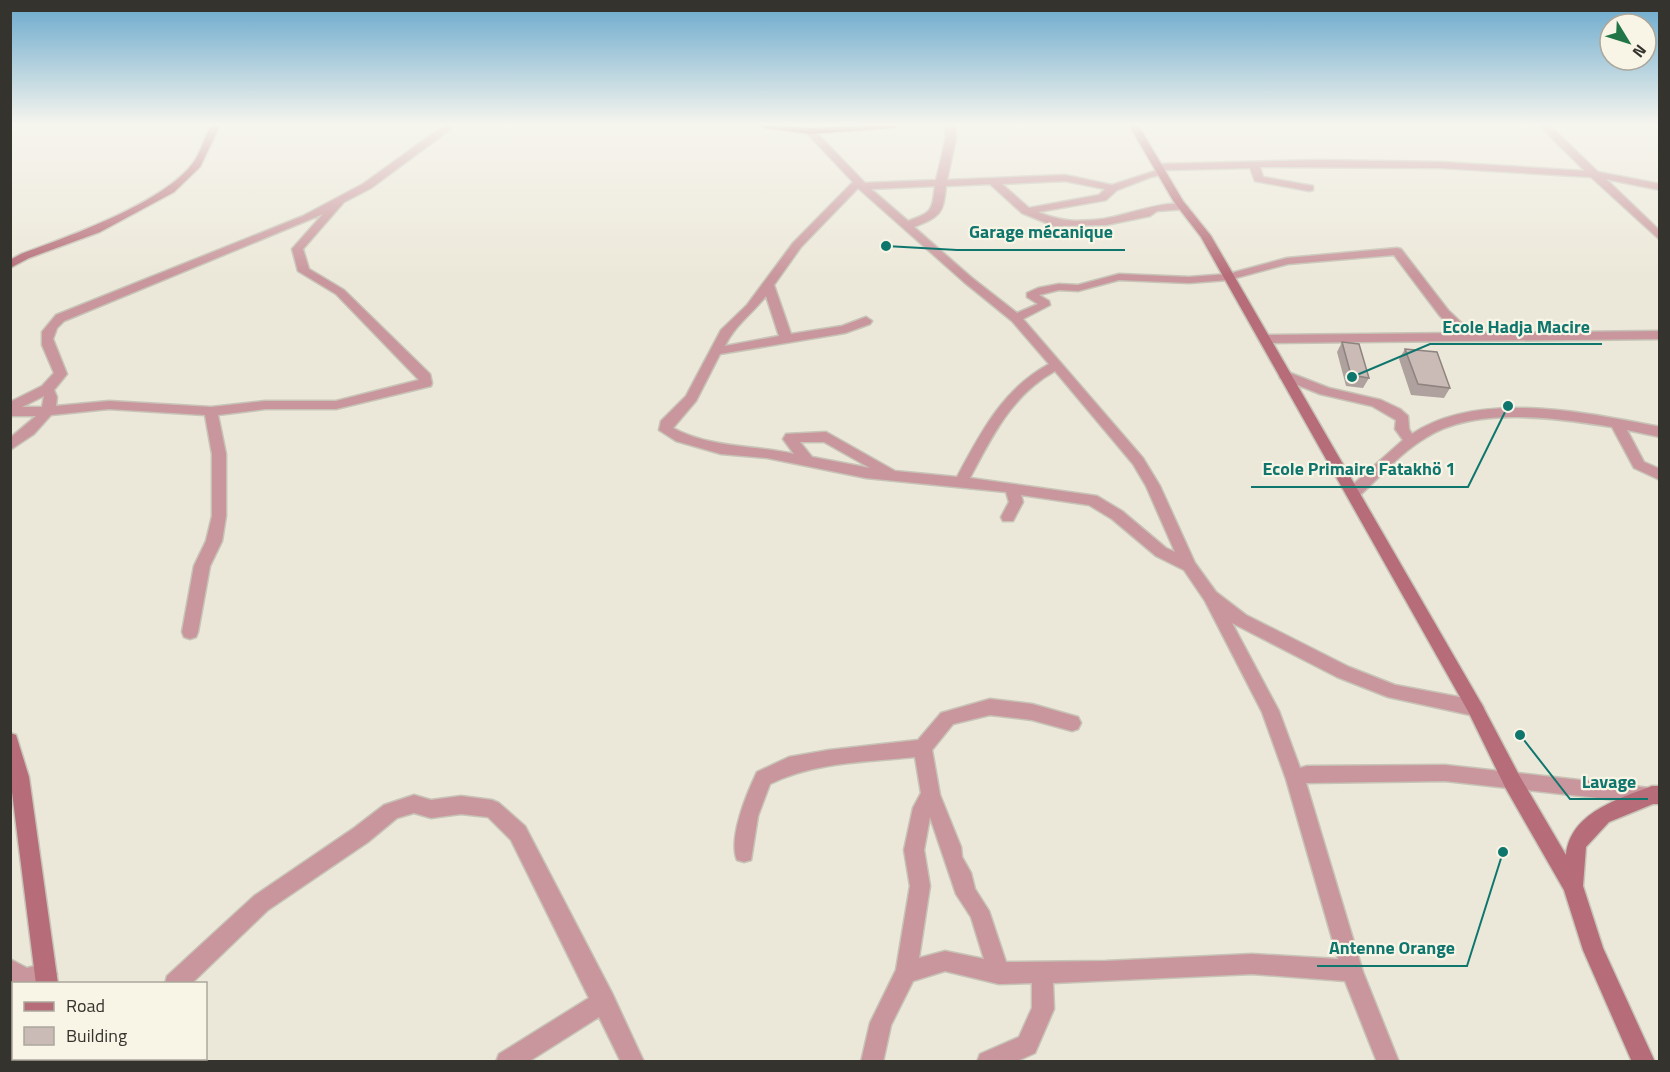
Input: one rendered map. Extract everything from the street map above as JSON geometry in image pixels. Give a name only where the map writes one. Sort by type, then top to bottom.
[{"type":"street","points":[[10,265],[25,256],[96,230],[170,190],[186,175]]},
{"type":"street","points":[[10,410],[47,389],[61,374],[48,347],[47,335],[50,326],[60,318],[307,218],[384,175]]},
{"type":"street","points":[[852,175],[968,280],[1016,318],[1138,461],[1153,486],[1190,566],[1210,596],[1269,711],[1295,779],[1352,972],[1388,1062]]},
{"type":"street","points":[[906,226],[936,213],[943,175]]},
{"type":"street","points":[[1026,211],[1044,210],[1102,198],[1113,188],[1146,175]]},
{"type":"street","points":[[1164,175],[1183,207],[1206,236],[1475,708],[1512,781],[1573,886],[1593,950],[1644,1062]]},
{"type":"street","points":[[1257,175],[1264,182],[1292,183],[1309,188]]},
{"type":"street","points":[[1594,175],[1659,237]]},
{"type":"street","points":[[1598,175],[1659,187]]},
{"type":"street","points":[[1113,188],[1065,178],[1009,178],[994,182],[860,184],[797,245],[751,308],[725,333],[691,398],[670,417],[666,430],[681,438],[721,449],[767,453],[866,473],[1092,500],[1117,515],[1161,552],[1190,566]]},
{"type":"street","points":[[994,182],[1026,211],[1054,223],[1106,222],[1146,214],[1154,208],[1183,207]]},
{"type":"street","points":[[10,410],[45,411],[109,405],[211,411],[265,405],[336,405],[426,383],[425,377],[340,292],[304,271],[297,249],[340,201]]},
{"type":"street","points":[[1016,318],[1044,305],[1043,301],[1031,295],[1032,292],[1059,287],[1078,288],[1119,277],[1189,280],[1228,277],[1287,261],[1397,250],[1433,299],[1468,336]]},
{"type":"street","points":[[768,285],[786,339]]},
{"type":"street","points":[[715,351],[845,329],[866,321]]},
{"type":"street","points":[[1265,339],[1659,335]]},
{"type":"street","points":[[960,484],[1010,397],[1043,371],[1056,365]]},
{"type":"street","points":[[1285,375],[1300,379],[1323,391],[1388,405],[1403,419],[1402,429],[1411,442]]},
{"type":"street","points":[[10,445],[27,434],[45,411],[51,399],[47,389]]},
{"type":"street","points":[[190,632],[202,566],[214,541],[219,516],[219,454],[211,411]]},
{"type":"street","points":[[1353,493],[1411,442],[1434,428],[1472,416],[1551,414],[1616,423],[1659,432]]},
{"type":"street","points":[[1616,423],[1639,465],[1659,475]]},
{"type":"street","points":[[808,463],[790,437],[826,437],[894,476]]},
{"type":"street","points":[[1008,518],[1016,502],[1012,489]]},
{"type":"street","points":[[1210,596],[1240,620],[1343,672],[1394,692],[1475,708]]},
{"type":"street","points":[[744,853],[749,816],[763,777],[789,765],[829,758],[923,748],[947,718],[990,707],[1032,712],[1072,723]]},
{"type":"street","points":[[10,741],[16,795],[47,979],[25,978],[10,969]]},
{"type":"street","points":[[923,748],[932,795],[966,894],[980,910],[999,973]]},
{"type":"street","points":[[1295,779],[1307,774],[1445,773],[1656,795]]},
{"type":"street","points":[[872,1062],[881,1023],[906,972],[920,886],[914,850],[922,808],[932,795]]},
{"type":"street","points":[[1573,886],[1577,843],[1602,816],[1656,795]]},
{"type":"street","points":[[178,982],[261,903],[361,835],[391,811],[414,804],[431,809],[461,805],[492,809],[518,833],[633,1062]]},
{"type":"street","points":[[906,972],[945,961],[999,973],[1106,972],[1252,964],[1327,968],[1352,972]]},
{"type":"street","points":[[988,1062],[1027,1045],[1043,1009],[1042,973]]},
{"type":"street","points":[[507,1062],[604,1001]]},
{"type":"building","points":[[1342,342],[1359,344],[1369,378],[1351,375]]},
{"type":"building","points":[[1405,349],[1437,352],[1450,388],[1418,384]]},
{"type":"place","name":"Garage mécanique","points":[[886,246]]},
{"type":"place","name":"Ecole Hadja Macire","points":[[1352,377]]},
{"type":"place","name":"Ecole Primaire Fatakhö 1","points":[[1508,406]]},
{"type":"place","name":"Lavage","points":[[1520,735]]},
{"type":"place","name":"Antenne Orange","points":[[1503,852]]}]
